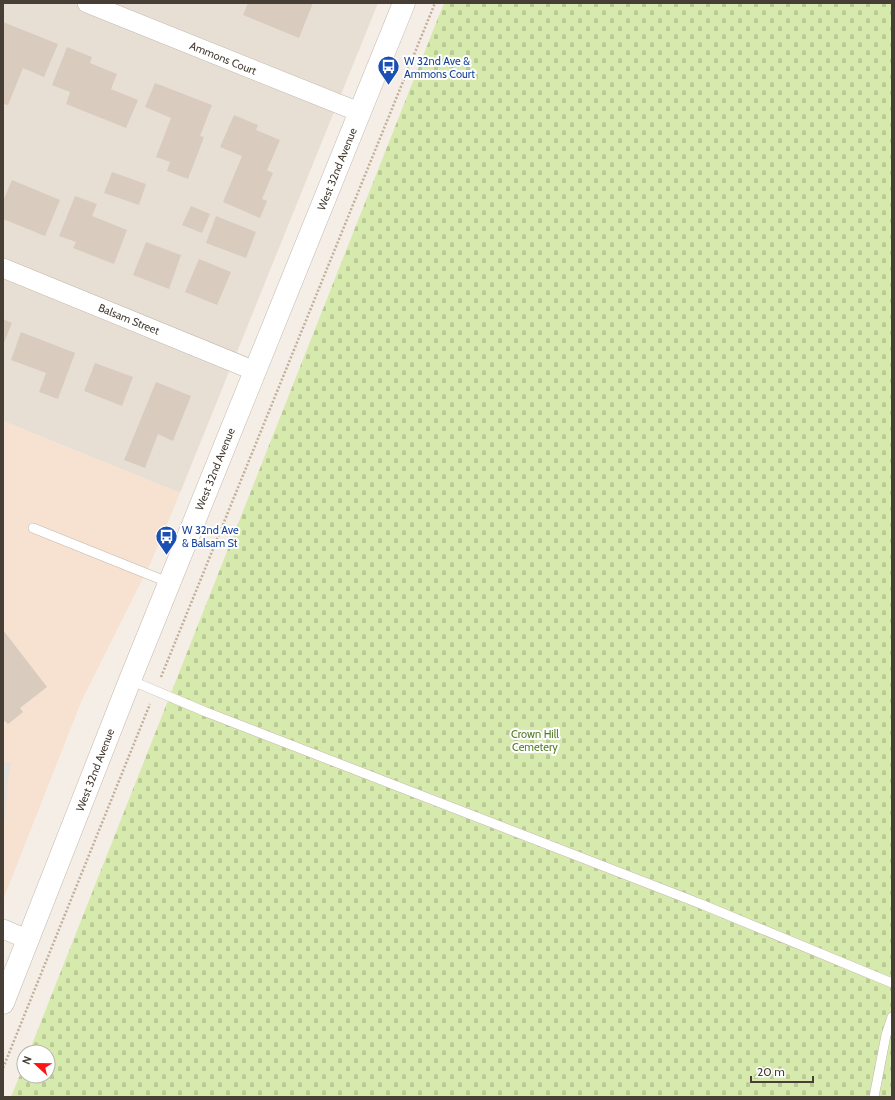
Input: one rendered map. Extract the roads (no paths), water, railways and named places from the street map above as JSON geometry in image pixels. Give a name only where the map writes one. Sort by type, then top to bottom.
[{"type":"street","name":"Ammons Court","points":[[87,3],[359,112]]},
{"type":"street","name":"West 32nd Avenue","points":[[3,1003],[9,973],[29,940],[130,680],[404,3]]},
{"type":"street","name":"Balsam Street","points":[[3,268],[255,371]]},
{"type":"street","points":[[3,929],[29,940]]},
{"type":"lane","points":[[33,528],[170,583]]},
{"type":"lane","points":[[130,680],[206,712],[694,902],[892,983]]},
{"type":"lane","points":[[874,1097],[886,1035],[892,1017]]},
{"type":"place","name":"W 32nd Ave & Ammons Court","points":[[389,86]]},
{"type":"place","name":"W 32nd Ave & Balsam St","points":[[167,556]]},
{"type":"park label","name":"Crown Hill Cemetery","points":[[535,740]]}]
